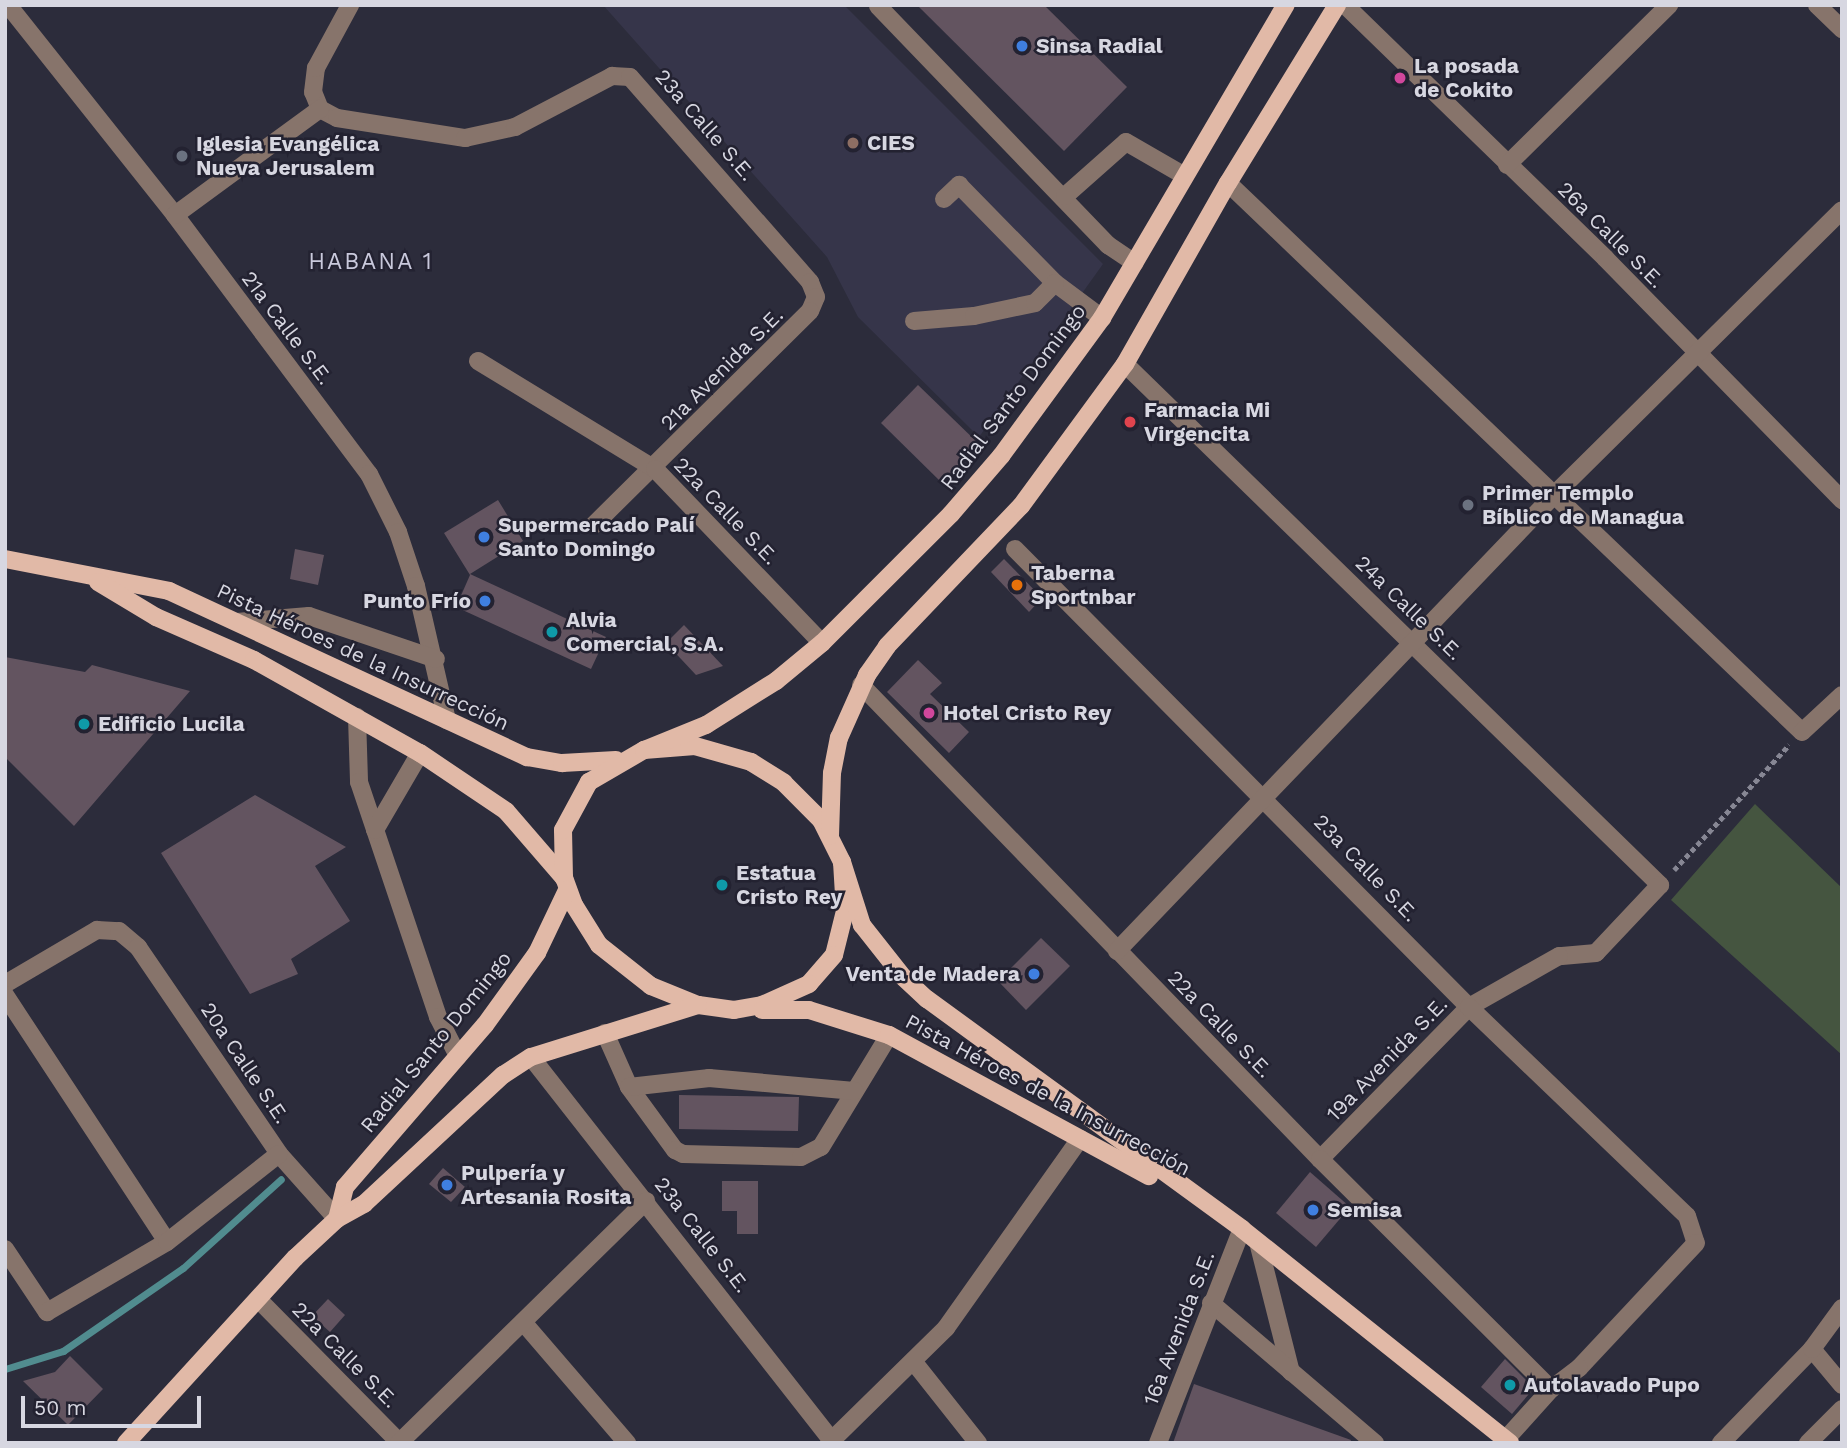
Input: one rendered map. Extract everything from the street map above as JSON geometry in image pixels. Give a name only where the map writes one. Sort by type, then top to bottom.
[{"type":"main road","name":"Radial Santo Domingo","points":[[623,759],[736,709],[822,643],[951,514],[1002,456],[1102,318],[1286,5]]},
{"type":"main road","points":[[830,836],[839,738],[861,685],[887,646],[1021,506],[1125,364],[1228,183],[1337,5]]},
{"type":"main road","name":"Pista Héroes de la Insurrección","points":[[5,559],[169,591],[496,745],[547,762],[623,759]]},
{"type":"main road","name":"Pista Héroes de la Insurrección","points":[[86,575],[156,617],[254,660],[420,753],[506,811],[565,884]]},
{"type":"main road","name":"Pista Héroes de la Insurrección","points":[[644,750],[695,746],[751,762],[799,795],[830,836],[842,862],[862,925],[903,977],[1002,1058],[1258,1241],[1508,1441]]},
{"type":"main road","points":[[623,759],[589,782],[569,812],[563,830],[565,884],[586,928],[621,966],[651,986],[698,1005]]},
{"type":"main road","points":[[734,1010],[792,994],[826,968],[843,927],[842,862]]},
{"type":"main road","name":"Radial Santo Domingo","points":[[337,1219],[345,1187],[458,1056],[537,953],[565,884]]},
{"type":"main road","name":"Radial Santo Domingo","points":[[126,1443],[258,1299],[337,1219],[364,1204],[484,1091],[531,1057],[698,1005]]},
{"type":"main road","name":"Pista Héroes de la Insurrección","points":[[698,1005],[734,1010],[809,1010],[889,1035],[1214,1211]]},
{"type":"street","name":"21a Calle S.E.","points":[[8,5],[175,215],[369,474],[398,532],[436,659],[447,720]]},
{"type":"street","points":[[175,215],[320,109],[313,92],[316,68],[350,5]]},
{"type":"street","name":"26a Calle S.E.","points":[[1345,5],[1605,258],[1695,353],[1842,500]]},
{"type":"street","points":[[1507,165],[1668,5]]},
{"type":"street","points":[[1817,5],[1842,29]]},
{"type":"street","points":[[878,6],[1065,196],[1108,245],[1135,264]]},
{"type":"street","name":"23a Calle S.E.","points":[[320,109],[337,118],[466,138],[515,127],[612,76],[630,77],[810,282],[816,298]]},
{"type":"street","points":[[1065,196],[1126,142],[1185,176]]},
{"type":"street","points":[[1228,183],[1802,732],[1842,695]]},
{"type":"street","points":[[944,199],[959,185],[1055,283],[1102,318]]},
{"type":"street","points":[[1117,951],[1267,800],[1554,495],[1842,210]]},
{"type":"street","points":[[914,321],[974,316],[1035,303],[1055,283]]},
{"type":"street","name":"21a Avenida S.E.","points":[[594,525],[655,469],[810,311],[816,298]]},
{"type":"street","name":"22a Calle S.E.","points":[[478,361],[655,469],[822,643]]},
{"type":"street","name":"24a Calle S.E.","points":[[1125,364],[1660,885]]},
{"type":"street","name":"23a Calle S.E.","points":[[1015,550],[1267,800],[1469,1007],[1687,1216],[1696,1243],[1579,1368],[1551,1389]]},
{"type":"street","points":[[237,622],[309,616],[436,659]]},
{"type":"street","name":"22a Calle S.E.","points":[[861,685],[1320,1159],[1551,1389]]},
{"type":"street","points":[[357,717],[359,782],[438,1017],[458,1056]]},
{"type":"street","points":[[375,830],[420,753]]},
{"type":"street","name":"19a Avenida S.E.","points":[[1320,1159],[1469,1007],[1559,956],[1596,953],[1660,885]]},
{"type":"street","name":"20a Calle S.E.","points":[[5,984],[97,930],[119,930],[138,947],[279,1154],[337,1219]]},
{"type":"street","points":[[5,995],[167,1242]]},
{"type":"street","points":[[604,1033],[629,1087],[664,1138],[683,1154],[788,1156],[810,1155],[821,1147],[889,1035]]},
{"type":"street","name":"23a Calle S.E.","points":[[531,1057],[832,1442]]},
{"type":"street","points":[[629,1087],[709,1078],[854,1091]]},
{"type":"street","points":[[832,1442],[946,1328],[1080,1139]]},
{"type":"street","points":[[5,1249],[47,1312],[167,1242],[279,1154]]},
{"type":"street","points":[[399,1443],[646,1201]]},
{"type":"street","name":"16a Avenida S.E.","points":[[1158,1443],[1242,1229]]},
{"type":"street","points":[[1258,1241],[1291,1372]]},
{"type":"street","name":"22a Calle S.E.","points":[[258,1299],[399,1443]]},
{"type":"street","points":[[1211,1303],[1365,1439]]},
{"type":"street","points":[[1721,1443],[1812,1349],[1842,1308]]},
{"type":"street","points":[[523,1322],[627,1443]]},
{"type":"street","points":[[1812,1349],[1842,1385]]},
{"type":"street","points":[[913,1361],[978,1443]]},
{"type":"street","points":[[1508,1441],[1551,1389]]},
{"type":"street","points":[[1808,1443],[1842,1409]]},
{"type":"path","points":[[1660,885],[1802,732]]},
{"type":"shaded area","name":"CIES","points":[[603,5],[844,5],[1103,264],[979,437],[858,317],[827,257]]},
{"type":"green space","points":[[1755,804],[1842,888],[1842,1055],[1671,900]]},
{"type":"building","name":"Sinsa Radial","points":[[917,5],[1044,5],[1127,87],[1064,151]]},
{"type":"building","points":[[918,385],[979,444],[942,483],[881,423]]},
{"type":"building","points":[[498,500],[523,541],[470,574],[606,637],[591,669],[456,607],[470,575],[444,533]]},
{"type":"building","points":[[295,549],[324,555],[318,585],[290,579]]},
{"type":"building","name":"Taberna Sportnbar","points":[[1004,559],[1042,598],[1029,612],[991,572]]},
{"type":"building","points":[[684,625],[723,666],[696,675],[666,643]]},
{"type":"building","name":"Edificio Lucila","points":[[5,657],[85,672],[92,665],[190,691],[74,826],[5,757]]},
{"type":"building","name":"Hotel Cristo Rey","points":[[918,660],[942,683],[930,694],[969,732],[949,753],[887,692]]},
{"type":"building","points":[[255,795],[346,847],[315,866],[350,921],[291,959],[298,974],[250,994],[161,853]]},
{"type":"building","name":"Venta de Madera","points":[[1041,938],[1070,966],[1026,1010],[998,981]]},
{"type":"building","points":[[679,1095],[799,1097],[798,1131],[679,1129]]},
{"type":"building","name":"Pulpería y Artesania Rosita","points":[[443,1168],[465,1187],[451,1202],[429,1184]]},
{"type":"building","name":"Semisa","points":[[1310,1172],[1350,1207],[1316,1247],[1276,1213]]},
{"type":"building","points":[[722,1181],[758,1181],[758,1234],[737,1234],[737,1211],[722,1211]]},
{"type":"building","points":[[328,1299],[345,1315],[330,1332],[312,1316]]},
{"type":"building","points":[[70,1356],[103,1389],[68,1425],[23,1381],[55,1372]]},
{"type":"building","name":"Autolavado Pupo","points":[[1505,1359],[1534,1388],[1512,1414],[1481,1387]]},
{"type":"building","points":[[1194,1384],[1351,1440],[1350,1443],[1173,1443]]},
{"type":"waterway","points":[[5,1369],[63,1351],[183,1268],[281,1179]]},
{"type":"place","name":"Sinsa Radial","points":[[1022,46]]},
{"type":"place","name":"La posada de Cokito","points":[[1400,78]]},
{"type":"place","name":"CIES","points":[[853,143]]},
{"type":"place","name":"Iglesia Evangélica Nueva Jerusalem","points":[[182,156]]},
{"type":"place","name":"Farmacia Mi Virgencita","points":[[1130,422]]},
{"type":"place","name":"Primer Templo Bíblico de Managua","points":[[1468,505]]},
{"type":"place","name":"Supermercado Palí Santo Domingo","points":[[484,537]]},
{"type":"place","name":"Taberna Sportnbar","points":[[1017,585]]},
{"type":"place","name":"Punto Frío","points":[[485,601]]},
{"type":"place","name":"Alvia Comercial, S.A.","points":[[552,632]]},
{"type":"place","name":"Hotel Cristo Rey","points":[[929,713]]},
{"type":"place","name":"Edificio Lucila","points":[[84,724]]},
{"type":"place","name":"Estatua Cristo Rey","points":[[722,885]]},
{"type":"place","name":"Venta de Madera","points":[[1034,974]]},
{"type":"place","name":"Pulpería y Artesania Rosita","points":[[447,1185]]},
{"type":"place","name":"Semisa","points":[[1313,1210]]},
{"type":"place","name":"Autolavado Pupo","points":[[1510,1385]]},
{"type":"district","name":"HABANA 1","points":[[371,262]]}]
